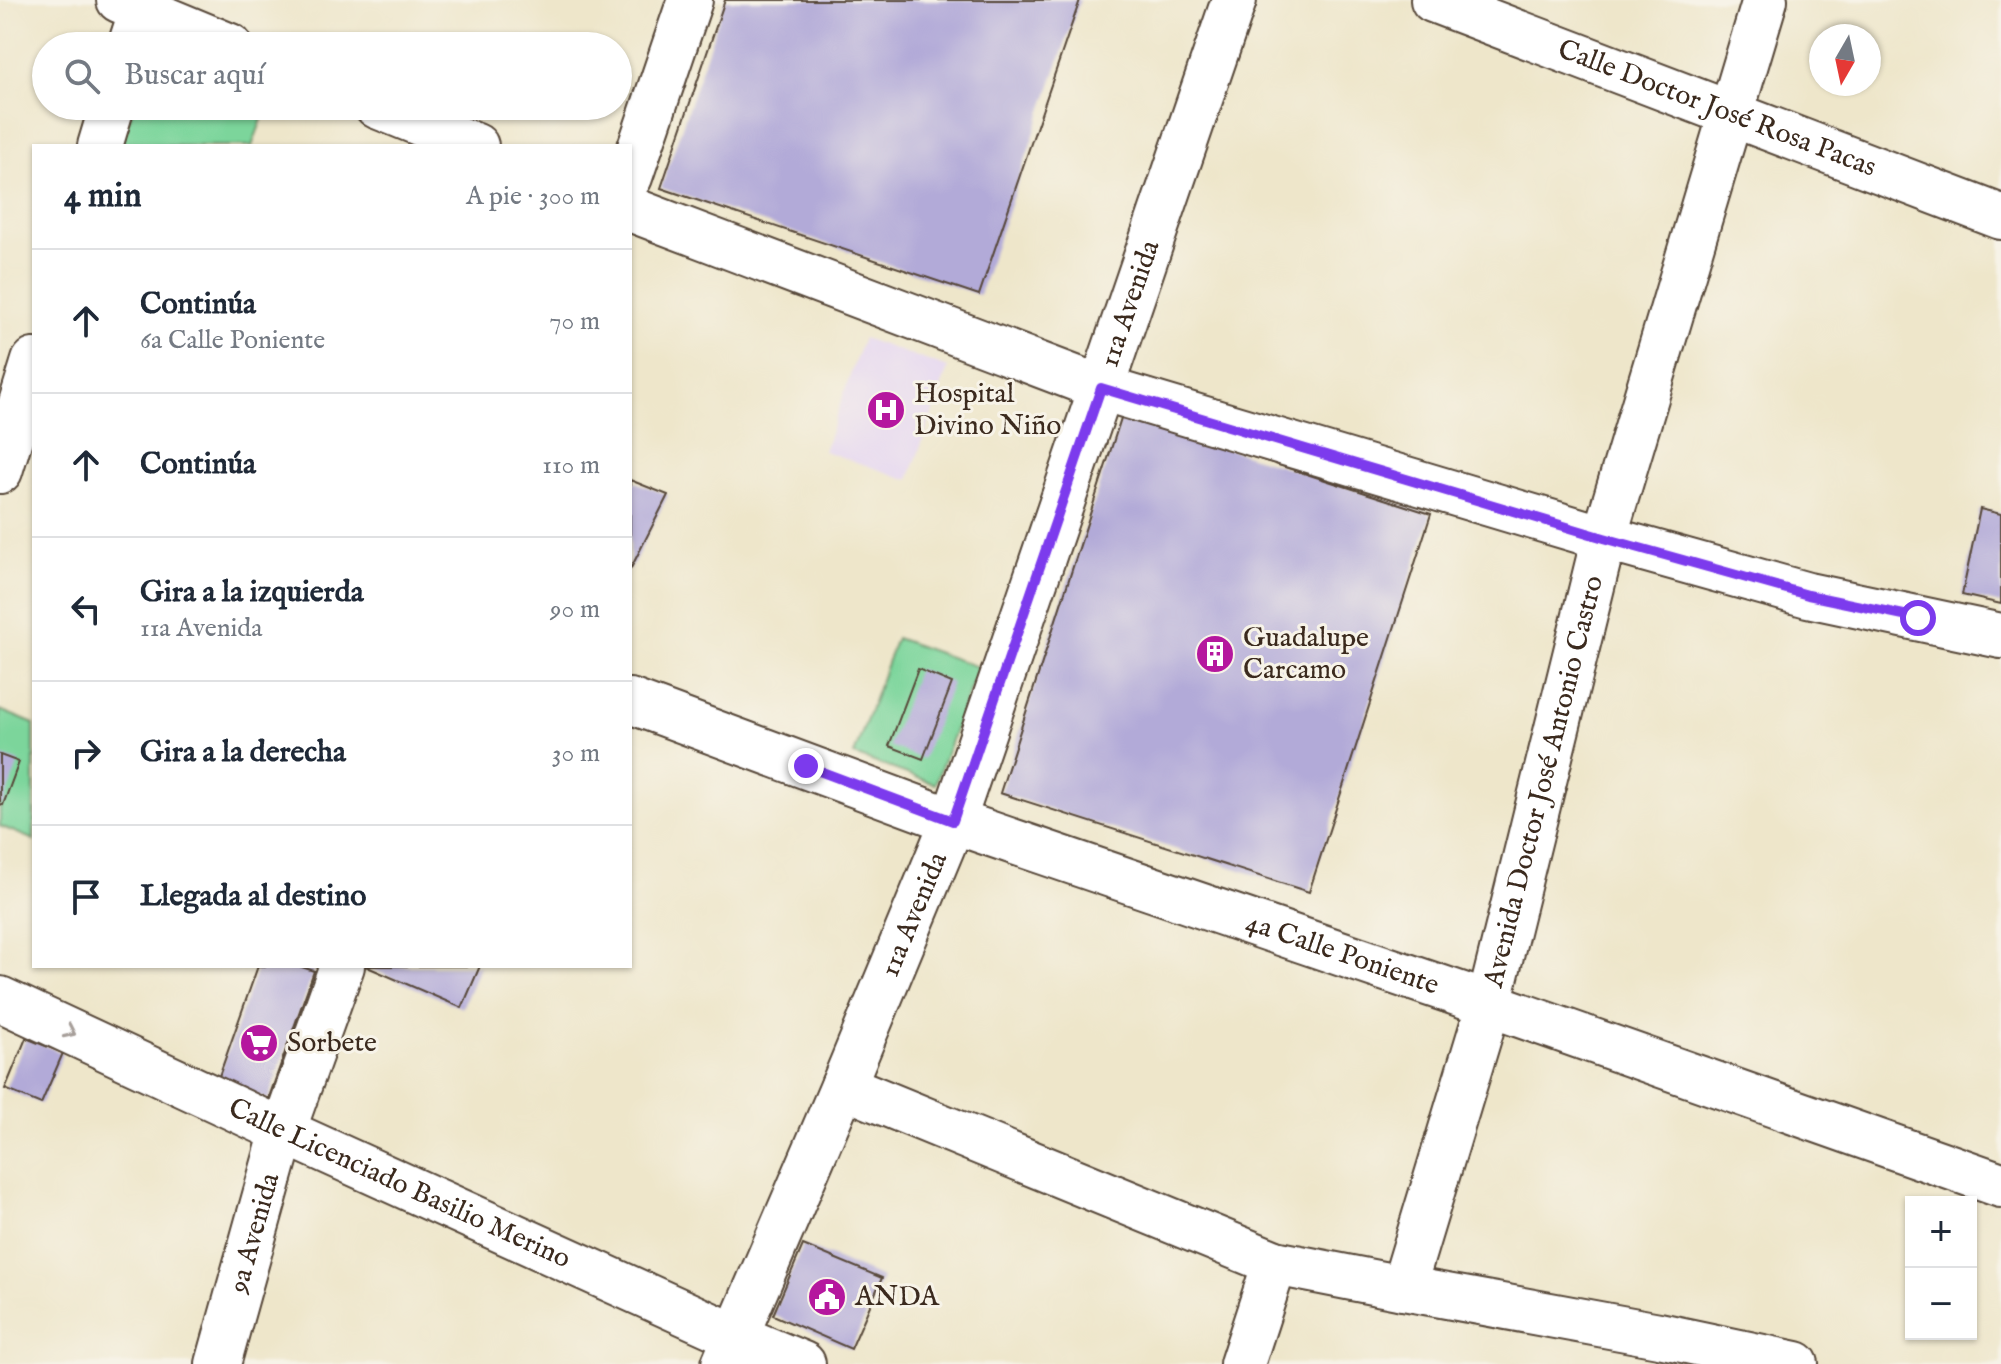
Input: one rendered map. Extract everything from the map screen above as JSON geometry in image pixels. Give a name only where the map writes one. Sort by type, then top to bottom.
[{"type":"street","points":[[632,171],[690,0]]},
{"type":"street","name":"11a Avenida","points":[[730,1350],[953,821],[1234,0]]},
{"type":"street","name":"Calle Doctor José Rosa Pacas","points":[[1433,0],[2001,217]]},
{"type":"street","name":"Avenida Doctor José Antonio Castro","points":[[1403,1288],[1489,1004],[1604,538],[1765,0]]},
{"type":"street","points":[[134,14],[188,32]]},
{"type":"street","points":[[101,144],[108,120]]},
{"type":"street","points":[[412,120],[471,144]]},
{"type":"street","points":[[632,210],[1101,388],[1604,538],[1808,595],[2001,636]]},
{"type":"street","points":[[10,457],[32,369]]},
{"type":"street","name":"4a Calle Poniente","points":[[632,702],[953,821],[1489,1004],[2001,1185]]},
{"type":"street","name":"9a Avenida","points":[[218,1364],[283,1131],[341,968]]},
{"type":"street","name":"Calle Licenciado Basilio Merino","points":[[0,999],[283,1131],[730,1350],[803,1364]]},
{"type":"street","points":[[843,1086],[1275,1263],[1796,1364]]},
{"type":"street","points":[[1242,1364],[1275,1263]]},
{"type":"shaded area","name":"Hospital Divino Niño","points":[[863,338],[948,368],[909,480],[824,451]]},
{"type":"green space","points":[[129,120],[262,120],[253,144],[121,144]]},
{"type":"green space","points":[[896,638],[978,667],[935,784],[854,755]]},
{"type":"green space","points":[[0,710],[32,723],[32,839],[0,826]]},
{"type":"building","points":[[725,0],[1080,0],[979,295],[661,188]]},
{"type":"building","name":"Guadalupe Carcamo","points":[[1122,415],[1431,514],[1309,892],[1000,793]]},
{"type":"building","points":[[632,481],[668,495],[632,566]]},
{"type":"building","points":[[1980,509],[2001,514],[2001,604],[1962,595]]},
{"type":"building","points":[[918,669],[952,683],[923,759],[889,746]]},
{"type":"building","points":[[0,755],[19,762],[3,805],[0,804]]},
{"type":"building","name":"Sorbete","points":[[257,968],[305,968],[314,971],[268,1100],[217,1082]]},
{"type":"building","points":[[370,968],[479,968],[462,1008]]},
{"type":"building","points":[[26,1038],[63,1053],[41,1104],[5,1089]]},
{"type":"building","name":"ANDA","points":[[803,1245],[882,1278],[851,1349],[773,1315]]},
{"type":"place","name":"Hospital Divino Niño","points":[[886,410]]},
{"type":"place","name":"Guadalupe Carcamo","points":[[1215,654]]},
{"type":"place","name":"Sorbete","points":[[259,1043]]},
{"type":"place","name":"ANDA","points":[[827,1297]]},
{"type":"route","points":[[806,766],[953,821],[1101,388],[1604,538],[1808,595],[1918,618]]}]
